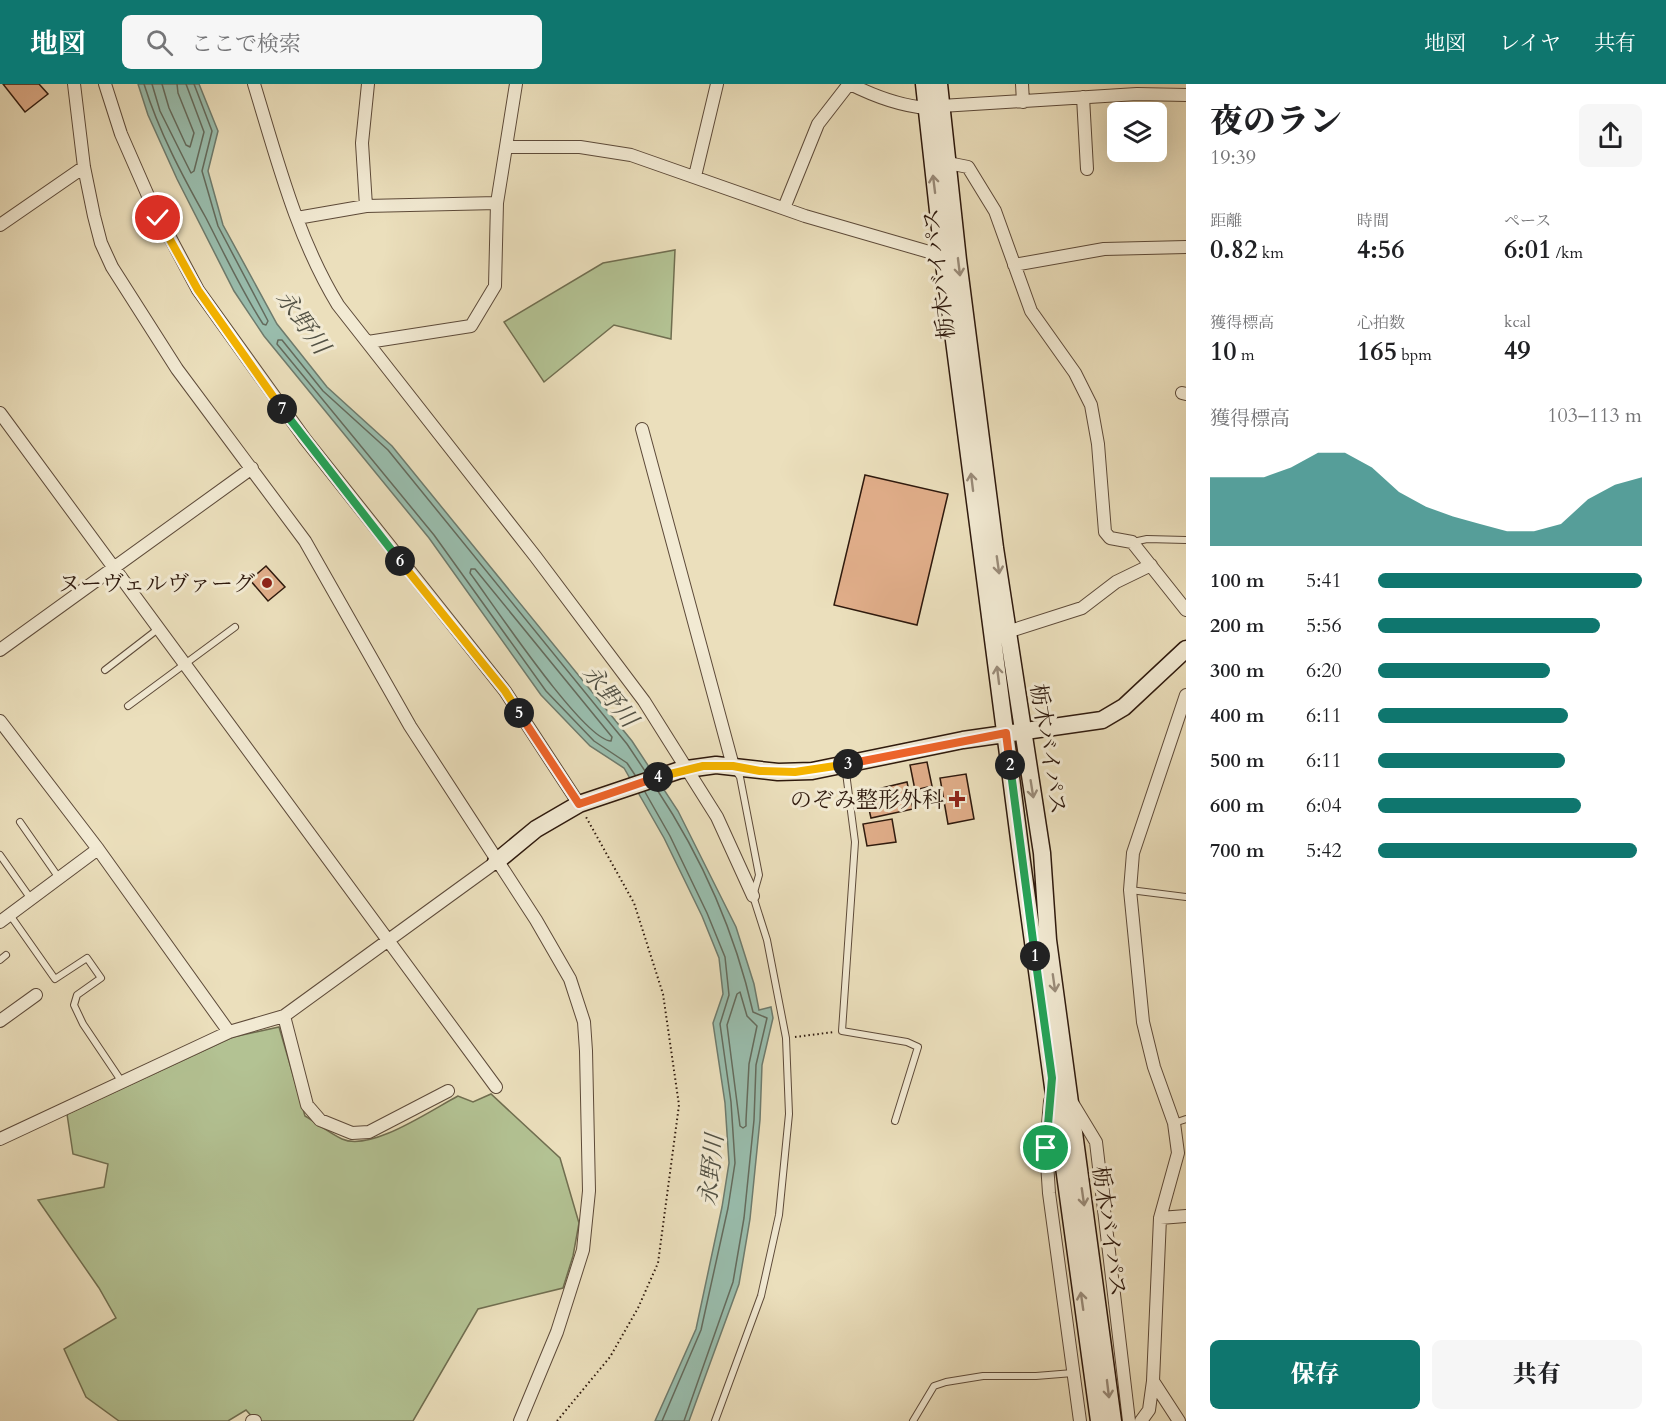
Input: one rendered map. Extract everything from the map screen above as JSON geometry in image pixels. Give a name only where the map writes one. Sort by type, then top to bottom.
[{"type":"main road","name":"栃木バイパス","points":[[924,84],[934,107],[948,163],[1007,632],[1042,853],[1047,940],[1070,1100],[1097,1358],[1099,1421]]},
{"type":"main road","name":"栃木バイパス","points":[[939,84],[934,107],[943,256],[1052,1078],[1097,1358],[1113,1421]]},
{"type":"main road","points":[[496,862],[536,829],[583,802],[684,769],[733,766],[760,771],[795,772],[845,765],[1006,733],[1085,724],[1113,715],[1186,649]]},
{"type":"street","points":[[74,84],[84,167],[101,243],[112,267],[177,369],[305,541],[410,726],[496,862],[536,920],[570,979],[584,1022],[586,1051],[589,1191],[583,1250],[557,1332],[520,1421]]},
{"type":"street","points":[[105,84],[121,134],[149,198],[198,290],[304,440],[505,691],[583,802]]},
{"type":"street","points":[[254,84],[297,218],[322,280],[338,306],[603,644],[717,817],[753,896]]},
{"type":"street","points":[[366,206],[362,143],[368,84]]},
{"type":"street","points":[[368,342],[471,326],[495,286],[497,203],[516,84]]},
{"type":"street","points":[[695,176],[717,84]]},
{"type":"street","points":[[784,208],[818,124],[850,84],[872,95],[911,107],[1023,102],[1083,97],[1137,89],[1186,95]]},
{"type":"street","points":[[1023,84],[1023,102]]},
{"type":"street","points":[[1083,97],[1087,169]]},
{"type":"street","points":[[506,147],[580,147],[631,155],[784,208],[943,256]]},
{"type":"street","points":[[948,163],[968,167],[995,211],[1031,311],[1075,373],[1091,405],[1098,444],[1105,532],[1110,538],[1132,542],[1186,610]]},
{"type":"street","points":[[0,225],[84,167]]},
{"type":"street","points":[[297,218],[366,206],[497,203]]},
{"type":"street","points":[[1014,265],[1104,249],[1186,248]]},
{"type":"street","points":[[0,413],[496,1088]]},
{"type":"street","points":[[642,429],[733,766]]},
{"type":"street","points":[[0,650],[252,468]]},
{"type":"street","points":[[1007,632],[1082,608],[1116,582],[1151,565]]},
{"type":"street","points":[[1141,1421],[1149,1410],[1153,1381],[1160,1218],[1175,1170],[1180,1121],[1155,1067],[1143,1022],[1130,890],[1133,853],[1186,694]]},
{"type":"street","points":[[0,721],[98,849],[229,1032]]},
{"type":"street","points":[[5,918],[98,849]]},
{"type":"street","points":[[0,1139],[229,1032],[284,1016],[496,862]]},
{"type":"street","points":[[0,1021],[36,995]]},
{"type":"street","points":[[284,1016],[307,1105],[320,1120],[352,1133],[369,1132],[448,1091]]},
{"type":"street","points":[[1052,1078],[1046,1148],[1049,1192],[1080,1421]]},
{"type":"street","points":[[1070,1100],[1096,1142],[1129,1421]]},
{"type":"street","points":[[1160,1218],[1186,1216]]},
{"type":"street","points":[[1153,1381],[1179,1421]]},
{"type":"lane","points":[[1132,542],[1146,539],[1186,540]]},
{"type":"lane","points":[[128,706],[235,627]]},
{"type":"lane","points":[[105,669],[158,629]]},
{"type":"lane","points":[[845,765],[855,842],[842,1031],[907,1042],[918,1047],[895,1121]]},
{"type":"lane","points":[[714,1421],[761,1296],[775,1237],[786,1160],[789,1114],[789,1066],[786,1038],[767,940],[753,896],[759,874],[740,777],[733,766]]},
{"type":"lane","points":[[20,822],[59,878]]},
{"type":"lane","points":[[0,855],[31,899]]},
{"type":"lane","points":[[1130,890],[1186,897]]},
{"type":"lane","points":[[5,918],[56,979],[87,958],[102,978],[77,995],[74,1005],[83,1024],[122,1082]]},
{"type":"lane","points":[[0,960],[6,955]]},
{"type":"lane","points":[[913,1421],[934,1386],[946,1382],[983,1376],[1074,1373]]},
{"type":"path","points":[[557,1421],[610,1357],[638,1308],[658,1263],[679,1106],[663,994],[634,903],[583,802]]},
{"type":"path","points":[[786,1038],[842,1031]]},
{"type":"shaded area","points":[[675,250],[671,339],[614,325],[544,382],[504,322],[603,263]]},
{"type":"shaded area","points":[[279,1027],[305,1116],[342,1139],[369,1140],[401,1128],[458,1096],[473,1102],[491,1094],[560,1158],[579,1223],[573,1256],[563,1288],[478,1309],[413,1421],[256,1421],[246,1410],[228,1421],[119,1421],[86,1397],[64,1349],[116,1318],[99,1288],[38,1200],[104,1187],[108,1164],[73,1154],[67,1114],[233,1037]]},
{"type":"water","points":[[138,84],[199,84],[218,131],[208,171],[223,225],[277,324],[327,387],[392,446],[632,741],[678,811],[736,927],[754,984],[759,1010],[771,1007],[773,1018],[762,1065],[760,1120],[750,1219],[739,1284],[689,1421],[655,1421],[696,1329],[729,1163],[725,1103],[713,1023],[723,994],[719,958],[702,916],[664,838],[624,768],[590,746],[541,695],[429,538],[264,336],[234,291],[177,179],[148,115]]},
{"type":"building","points":[[3,84],[39,84],[48,94],[25,112]]},
{"type":"building","points":[[865,475],[948,494],[917,625],[834,605]]},
{"type":"building","name":"ヌーヴェルヴァーグ","points":[[266,566],[285,587],[268,601],[250,580]]},
{"type":"building","points":[[927,762],[932,786],[915,790],[910,765]]},
{"type":"building","name":"のぞみ整形外科","points":[[966,774],[974,819],[948,824],[940,778]]},
{"type":"building","points":[[907,782],[913,809],[871,818],[865,792]]},
{"type":"building","points":[[892,819],[896,842],[867,846],[863,824]]},
{"type":"place","name":"ヌーヴェルヴァーグ","points":[[267,583]]},
{"type":"place","name":"のぞみ整形外科","points":[[957,799]]},
{"type":"route","points":[[158,218],[198,290],[267,390],[304,440],[505,691],[579,804],[689,768],[716,765],[760,771],[813,771],[1006,733],[1052,1078],[1046,1148]]},
{"type":"water label","name":"永野川","points":[[303,322]]},
{"type":"water label","name":"永野川","points":[[610,696]]},
{"type":"water label","name":"永野川","points":[[711,1170]]}]
